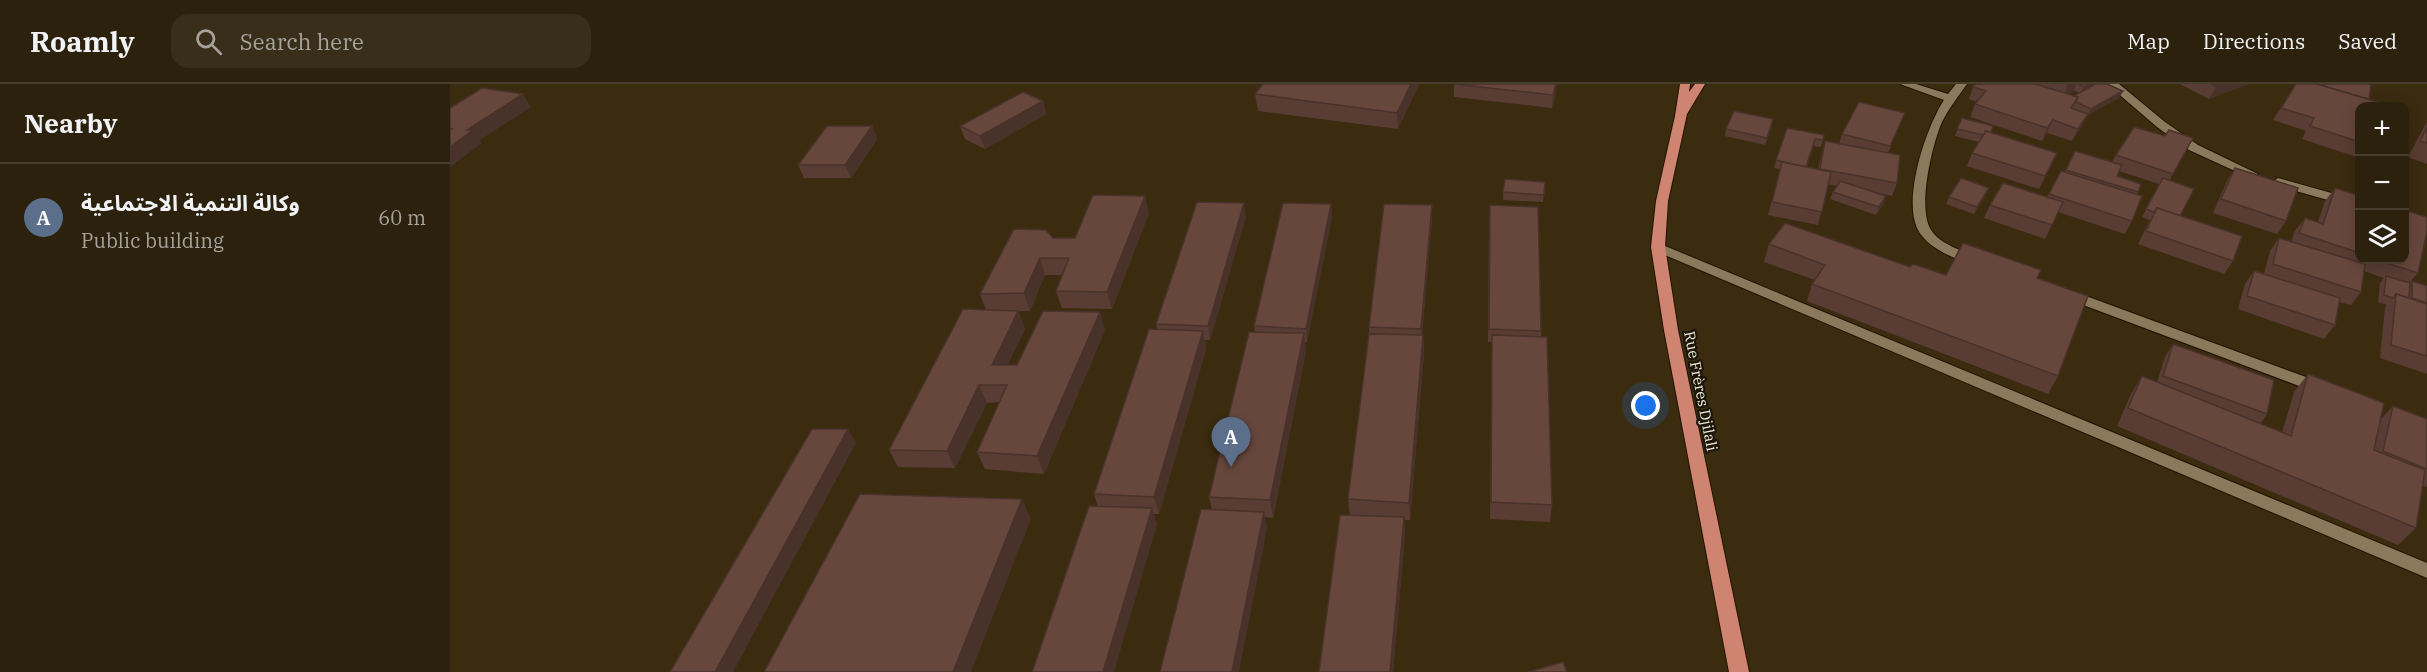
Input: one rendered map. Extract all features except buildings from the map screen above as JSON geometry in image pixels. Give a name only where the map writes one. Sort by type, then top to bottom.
[{"type":"main road","points":[[1681,116],[1685,84]]},
{"type":"main road","points":[[1681,116],[1700,84]]},
{"type":"main road","name":"Rue Frères Djilali","points":[[1681,116],[1662,201],[1658,247],[1671,330],[1739,672]]},
{"type":"street","points":[[1905,84],[1949,98]]},
{"type":"street","points":[[1962,84],[1949,98],[1938,117],[1924,161],[1920,213],[1927,233],[1937,243],[1991,266]]},
{"type":"street","points":[[2112,84],[2175,137],[2204,155],[2261,178],[2355,204]]},
{"type":"street","points":[[1658,247],[2427,571]]},
{"type":"street","points":[[2058,291],[2338,394]]},
{"type":"place","name":"وكالة التنمية الاجتماعية","points":[[1231,467]]}]
